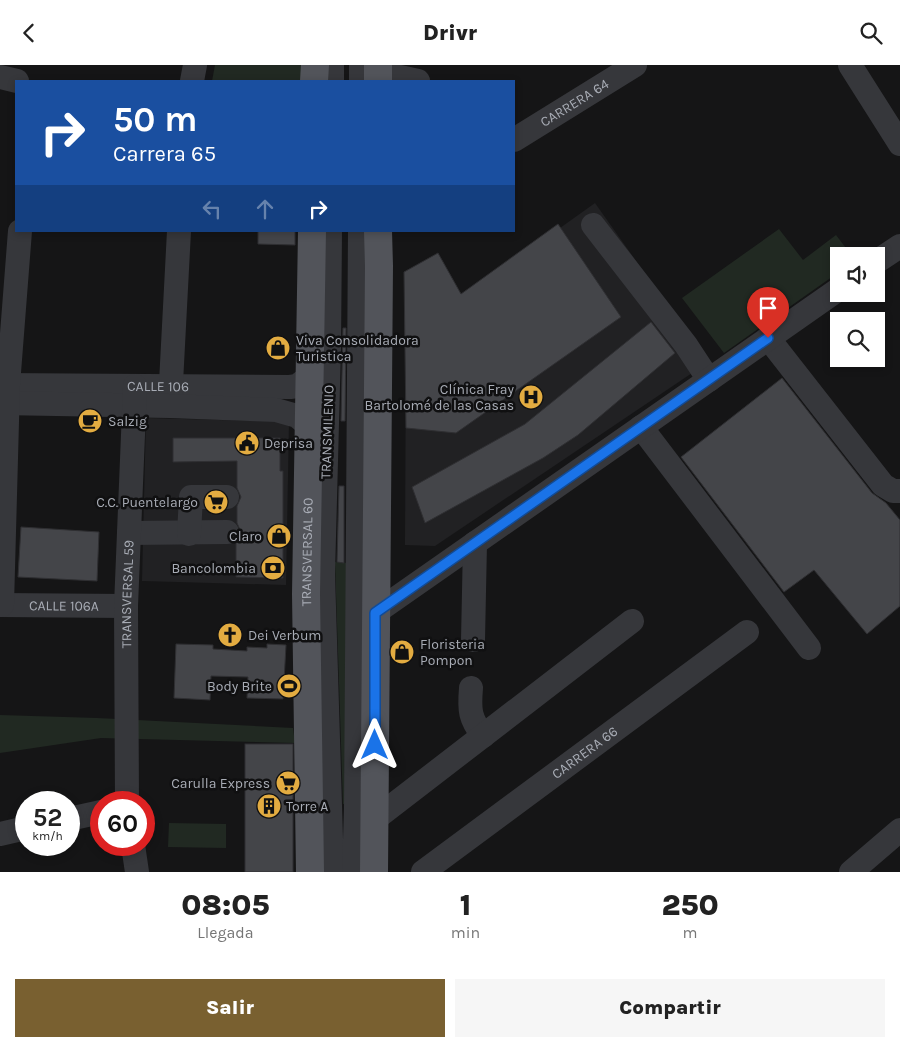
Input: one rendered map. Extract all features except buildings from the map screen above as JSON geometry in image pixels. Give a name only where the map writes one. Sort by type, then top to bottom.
[{"type":"main road","points":[[314,80],[315,65]]},
{"type":"main road","name":"TRANSVERSAL 60","points":[[310,872],[306,594],[310,376],[320,261],[312,232]]},
{"type":"main road","points":[[366,232],[379,266],[374,872]]},
{"type":"street","points":[[192,80],[195,65]]},
{"type":"street","points":[[332,65],[332,80]]},
{"type":"street","points":[[850,65],[898,136]]},
{"type":"street","name":"CARRERA 64","points":[[515,140],[621,69]]},
{"type":"street","points":[[371,73],[412,80]]},
{"type":"street","points":[[0,77],[15,81]]},
{"type":"street","points":[[593,225],[686,345],[715,370]]},
{"type":"street","points":[[1,605],[4,394],[20,232]]},
{"type":"street","points":[[170,396],[179,232]]},
{"type":"street","name":"TRANSMILENIO","points":[[330,232],[320,261],[329,348],[323,574],[332,872]]},
{"type":"street","points":[[320,261],[366,232]]},
{"type":"street","points":[[354,872],[366,232]]},
{"type":"street","points":[[885,254],[900,246]]},
{"type":"street","points":[[375,613],[641,427],[715,370],[768,338],[830,295]]},
{"type":"street","points":[[768,338],[883,485],[893,491],[900,491]]},
{"type":"street","name":"CALLE 106","points":[[4,394],[170,396],[290,387],[297,386],[310,376]]},
{"type":"street","name":"TRANSVERSAL 59","points":[[127,791],[126,606],[134,396]]},
{"type":"street","name":"CALLE 106","points":[[170,396],[289,412],[310,425]]},
{"type":"street","points":[[641,427],[809,648]]},
{"type":"street","points":[[189,533],[190,497],[227,497]]},
{"type":"street","points":[[129,533],[228,532]]},
{"type":"street","points":[[473,640],[475,543]]},
{"type":"street","name":"CALLE 106A","points":[[1,605],[126,606]]},
{"type":"street","points":[[375,819],[632,621]]},
{"type":"street","name":"CARRERA 66","points":[[423,872],[747,632]]},
{"type":"street","points":[[471,688],[470,713],[473,723],[483,736]]},
{"type":"street","points":[[0,834],[15,831]]},
{"type":"street","points":[[851,872],[886,838]]},
{"type":"street","points":[[135,856],[137,872]]},
{"type":"shaded area","points":[[215,65],[301,65],[301,80],[212,80]]},
{"type":"shaded area","name":"Clínica Fray Bartolomé de las Casas","points":[[595,203],[707,361],[701,367],[435,546],[405,545],[406,338]]},
{"type":"shaded area","points":[[779,229],[803,260],[836,235],[845,247],[830,247],[830,278],[724,353],[682,298]]},
{"type":"shaded area","name":"C.C. Puentelargo","points":[[146,418],[289,422],[286,585],[142,581]]},
{"type":"shaded area","points":[[335,562],[348,563],[346,804],[343,804]]},
{"type":"shaded area","points":[[0,715],[293,728],[295,743],[101,738],[0,753]]},
{"type":"shaded area","points":[[169,823],[226,824],[226,848],[168,847]]},
{"type":"place","name":"Viva Consolidadora Turistica","points":[[278,348]]},
{"type":"place","name":"Clínica Fray Bartolomé de las Casas","points":[[531,397]]},
{"type":"place","name":"Salzig","points":[[90,421]]},
{"type":"place","name":"Deprisa","points":[[247,443]]},
{"type":"place","name":"C.C. Puentelargo","points":[[216,502]]},
{"type":"place","name":"Claro","points":[[279,536]]},
{"type":"place","name":"Bancolombia","points":[[273,568]]},
{"type":"place","name":"Dei Verbum","points":[[230,635]]},
{"type":"place","name":"Floristeria Pompon","points":[[402,652]]},
{"type":"place","name":"Body Brite","points":[[289,686]]},
{"type":"place","name":"Carulla Express","points":[[288,783]]},
{"type":"place","name":"Torre A","points":[[269,806]]},
{"type":"route","points":[[375,745],[375,613],[768,338]]}]
